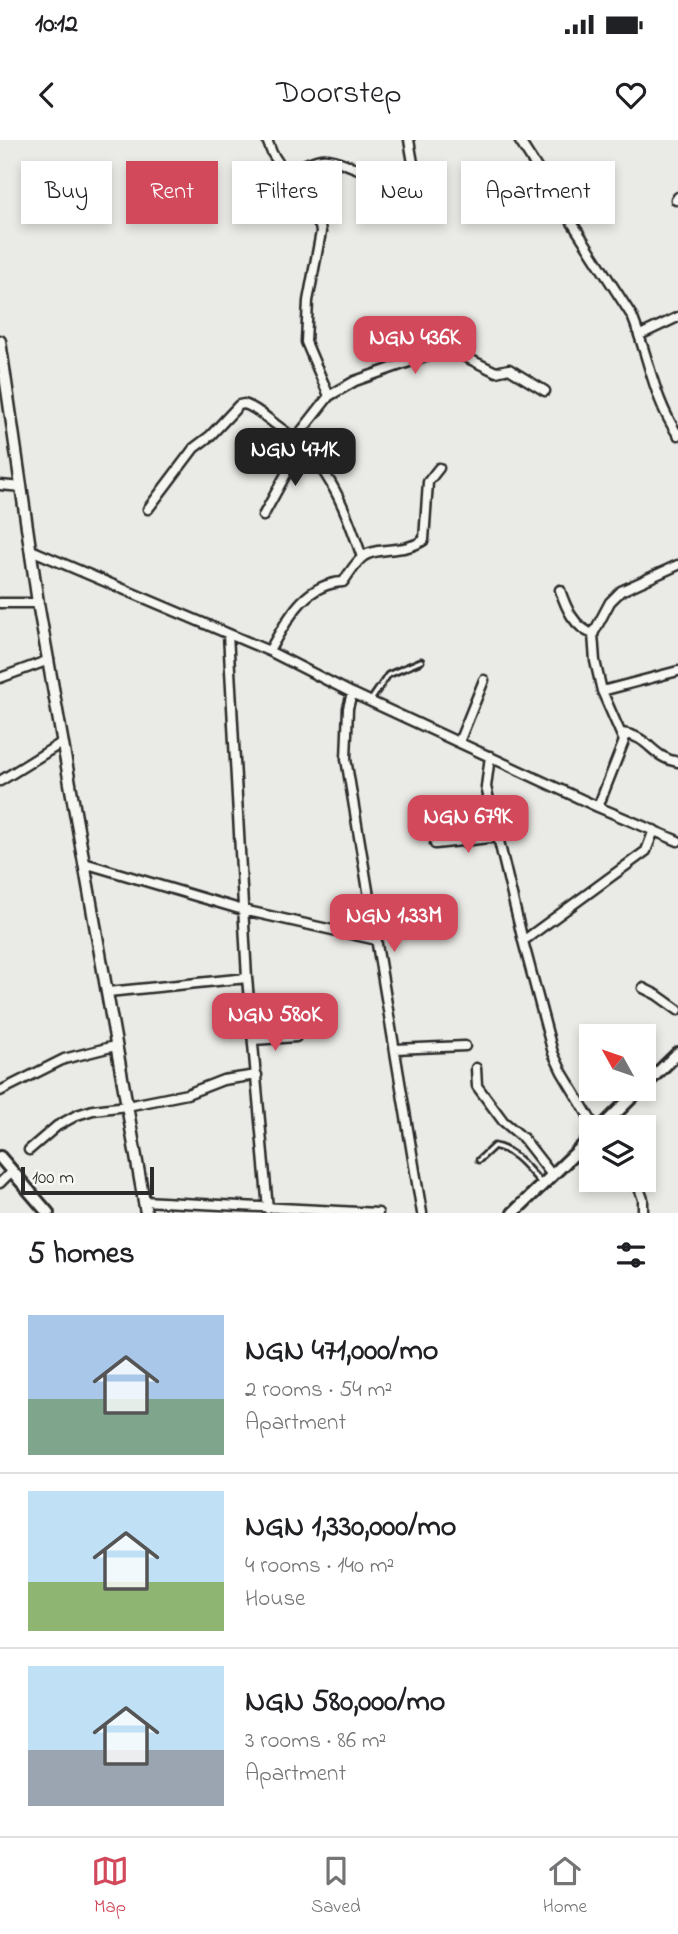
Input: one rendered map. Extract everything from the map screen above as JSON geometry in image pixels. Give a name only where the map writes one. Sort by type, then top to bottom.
[{"type":"main road","points":[[656,1074],[678,1053]]},
{"type":"main road","points":[[614,1115],[629,1101]]},
{"type":"main road","points":[[513,1213],[579,1149]]},
{"type":"main road","points":[[0,1157],[48,1213]]},
{"type":"street","points":[[267,140],[277,161]]},
{"type":"street","points":[[409,140],[413,161]]},
{"type":"street","points":[[519,140],[616,289],[640,335],[653,387],[678,435]]},
{"type":"street","points":[[312,161],[327,158],[335,161]]},
{"type":"street","points":[[318,224],[321,232],[308,300],[306,342],[329,396]]},
{"type":"street","points":[[640,335],[678,317]]},
{"type":"street","points":[[0,341],[38,603],[146,1213]]},
{"type":"street","points":[[263,516],[299,442],[329,396],[355,381],[429,355],[451,352],[496,372],[509,369],[545,391]]},
{"type":"street","points":[[148,509],[194,448],[210,436],[239,405],[248,405],[299,442],[317,461],[337,491],[362,557]]},
{"type":"street","points":[[269,651],[295,607],[312,592],[332,583],[343,582],[362,557],[369,553],[402,550],[424,540],[428,482],[439,468]]},
{"type":"street","points":[[0,485],[22,487]]},
{"type":"street","points":[[31,550],[269,651],[352,693],[598,807],[678,841]]},
{"type":"street","points":[[598,807],[624,741],[602,691],[595,661],[593,634],[610,602],[621,591],[678,565]]},
{"type":"street","points":[[560,590],[567,611],[585,631],[593,634]]},
{"type":"street","points":[[0,603],[38,603]]},
{"type":"street","points":[[228,634],[247,978],[268,1209]]},
{"type":"street","points":[[0,678],[49,660]]},
{"type":"street","points":[[602,691],[678,671]]},
{"type":"street","points":[[459,742],[484,680]]},
{"type":"street","points":[[352,693],[348,708],[346,759],[422,1213]]},
{"type":"street","points":[[622,733],[641,737],[663,759],[678,762]]},
{"type":"street","points":[[0,781],[63,742]]},
{"type":"street","points":[[490,756],[486,787],[553,1053],[588,1115]]},
{"type":"street","points":[[523,941],[646,851],[654,831]]},
{"type":"street","points":[[435,844],[498,837]]},
{"type":"street","points":[[83,863],[243,910],[377,940]]},
{"type":"street","points":[[108,992],[247,978]]},
{"type":"street","points":[[643,988],[678,1010]]},
{"type":"street","points":[[253,1040],[296,1037]]},
{"type":"street","points":[[0,1091],[64,1059],[115,1046]]},
{"type":"street","points":[[395,1049],[464,1046]]},
{"type":"street","points":[[476,1068],[477,1086],[503,1121],[523,1138],[552,1175]]},
{"type":"street","points":[[29,1150],[58,1126],[77,1115],[187,1094],[223,1080],[257,1075]]},
{"type":"street","points":[[0,1184],[12,1171]]},
{"type":"street","points":[[640,1192],[643,1213]]},
{"type":"street","points":[[144,1201],[378,1213]]},
{"type":"lane","points":[[370,701],[388,675],[421,661]]},
{"type":"lane","points":[[478,1160],[494,1146],[501,1147],[514,1155],[542,1184]]}]
